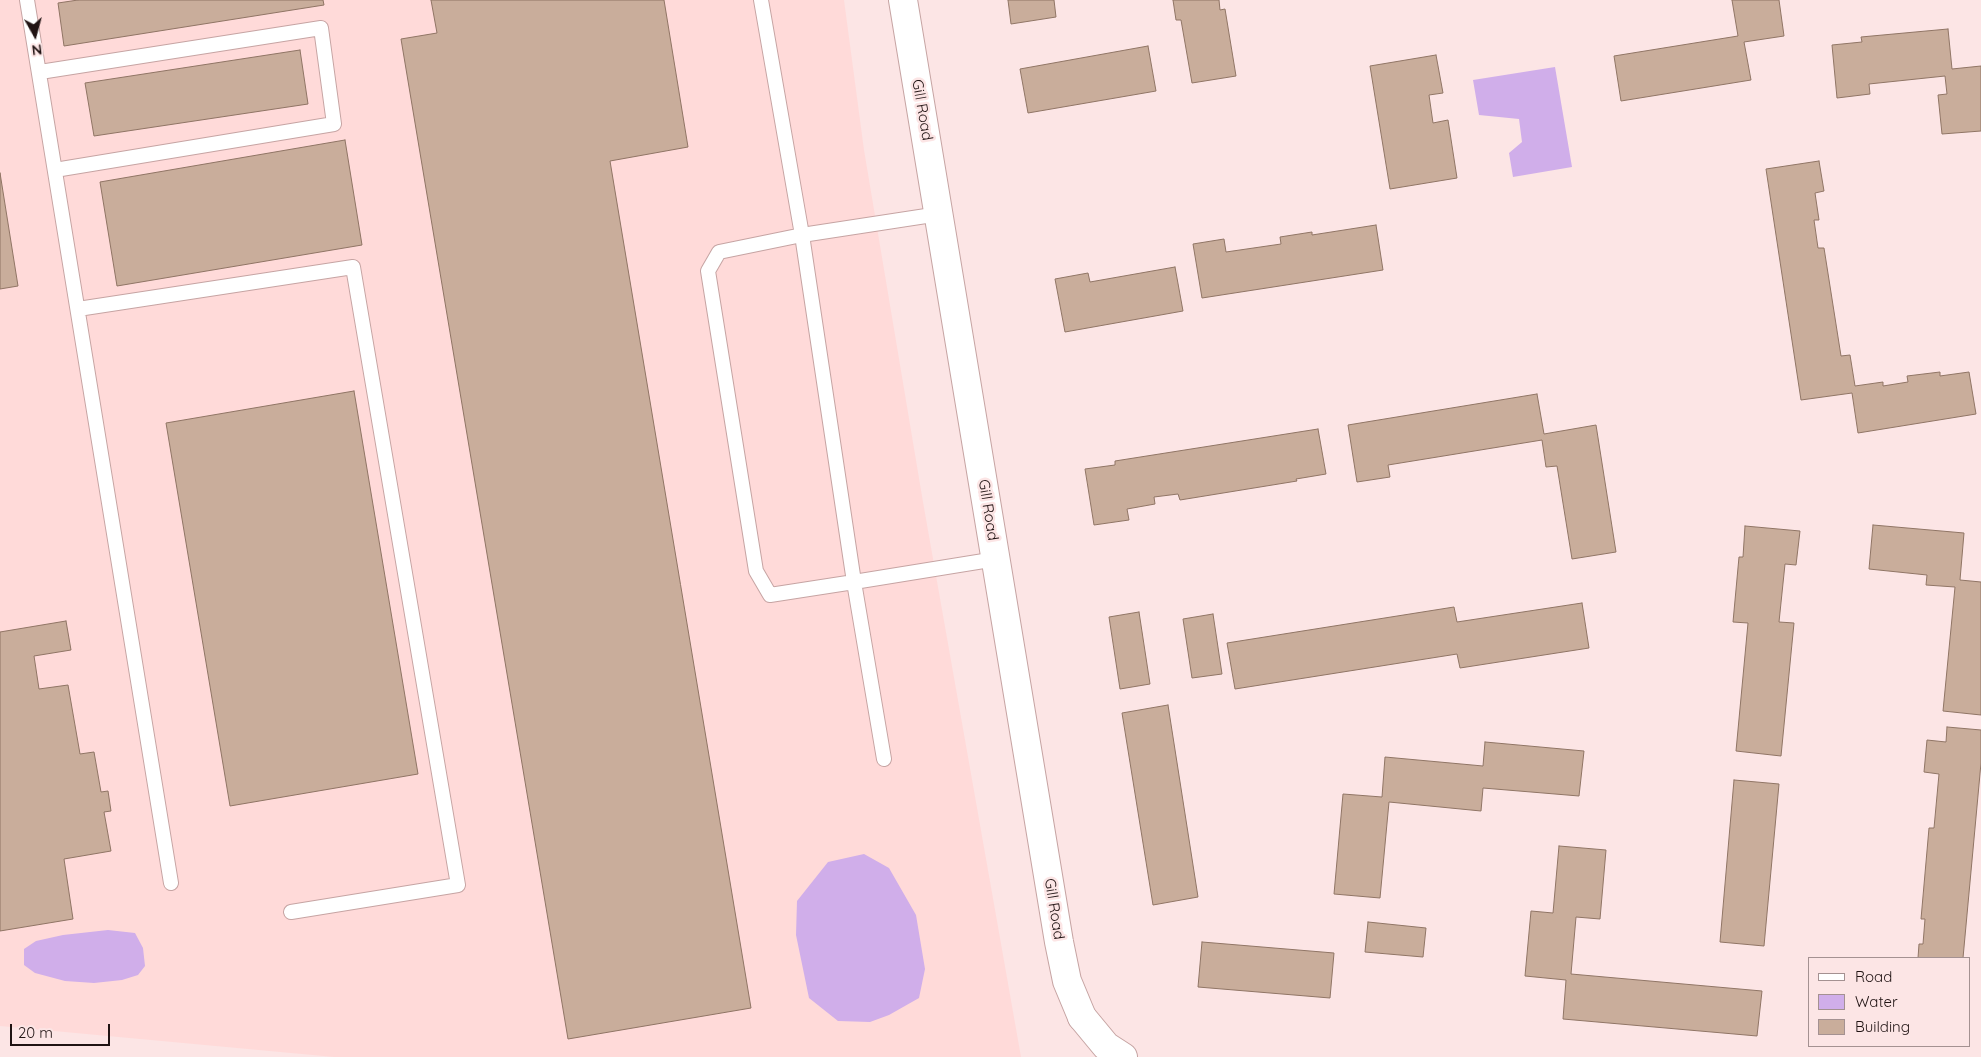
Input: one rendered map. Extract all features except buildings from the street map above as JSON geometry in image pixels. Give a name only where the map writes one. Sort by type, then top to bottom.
[{"type":"street","name":"Gill Road","points":[[903,0],[1067,981],[1082,1017],[1106,1046],[1123,1057]]},
{"type":"lane","points":[[27,0],[171,884]]},
{"type":"lane","points":[[761,0],[802,235],[854,582],[884,759]]},
{"type":"lane","points":[[40,72],[321,28],[334,124],[55,170]]},
{"type":"lane","points":[[939,214],[802,235],[719,252],[708,271],[756,571],[770,595],[996,558]]},
{"type":"lane","points":[[78,309],[353,267],[458,884],[291,912]]},
{"type":"shaded area","points":[[0,0],[844,0],[864,150],[923,502],[1021,1057],[334,1057],[0,1026]]},
{"type":"water","points":[[1555,67],[1572,167],[1513,177],[1509,153],[1522,142],[1519,119],[1479,115],[1473,80]]},
{"type":"water","points":[[864,854],[889,868],[916,915],[925,969],[919,998],[889,1015],[870,1022],[838,1021],[809,998],[796,935],[797,901],[828,862]]},
{"type":"water","points":[[108,930],[135,933],[143,948],[145,966],[138,975],[122,980],[94,983],[65,981],[35,973],[24,965],[24,949],[36,941],[63,935]]}]
